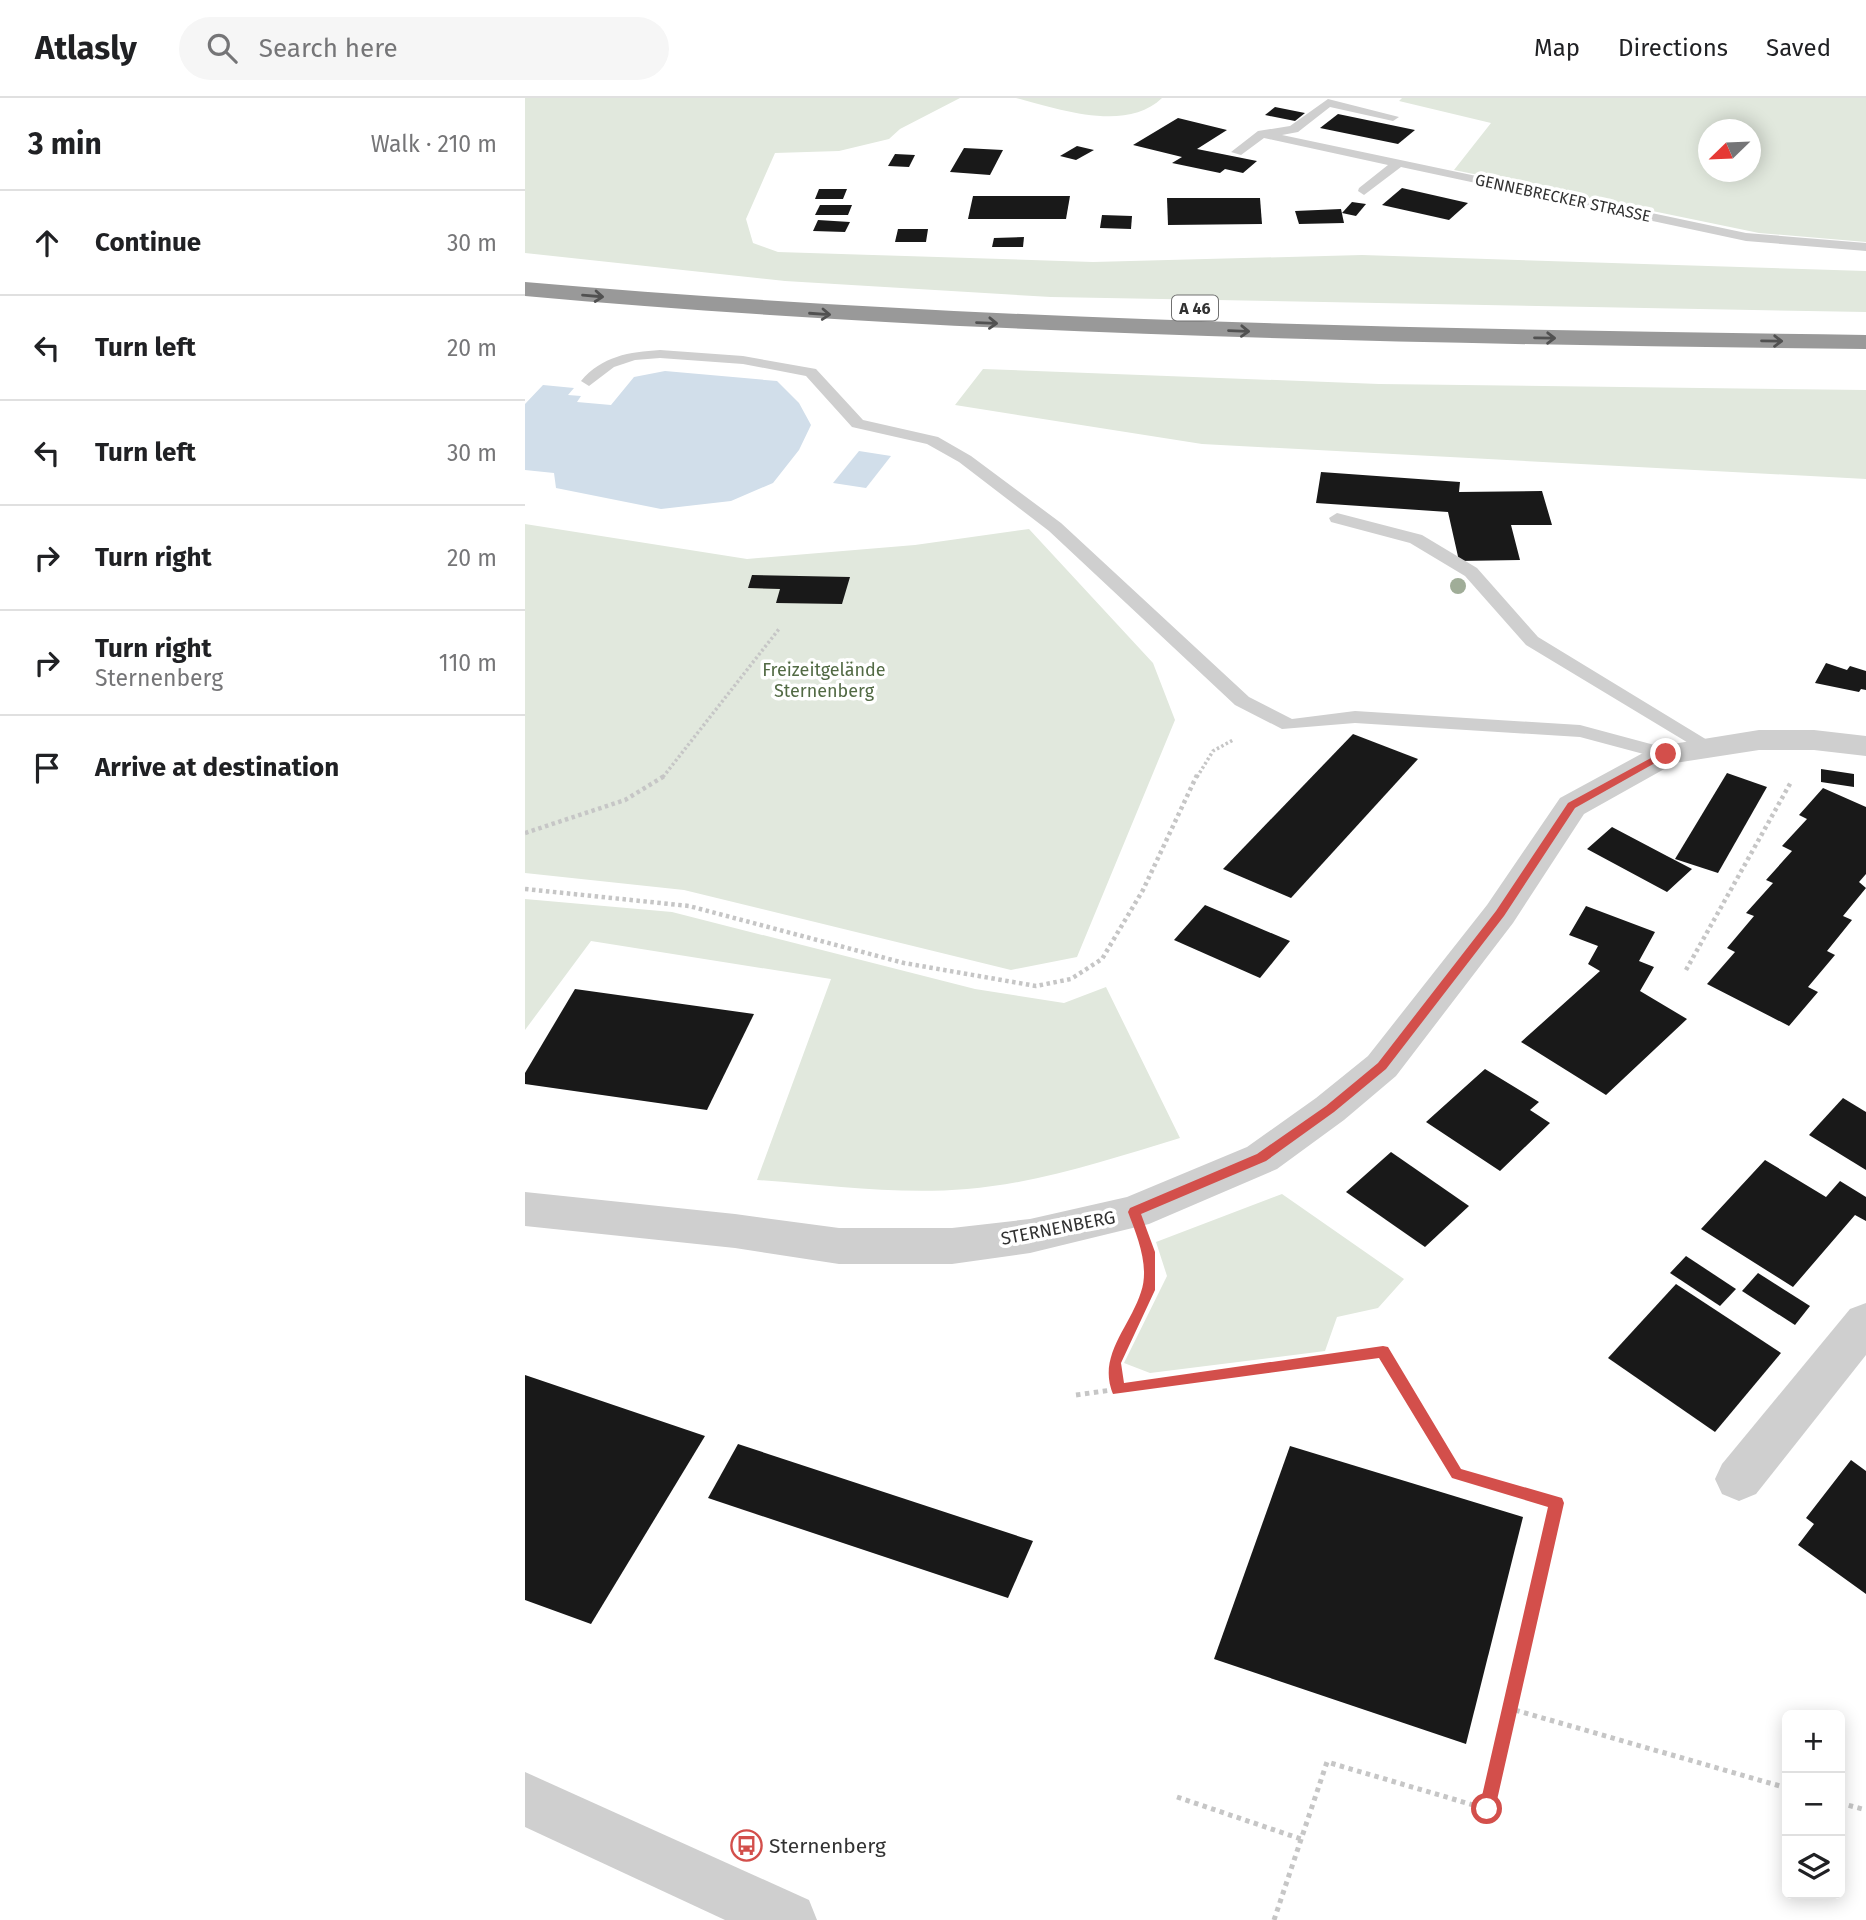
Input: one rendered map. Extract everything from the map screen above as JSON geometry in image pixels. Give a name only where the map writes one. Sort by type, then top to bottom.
[{"type":"highway","name":"A 46","points":[[525,270],[731,286],[1059,304],[1352,313],[1866,319]]},
{"type":"highway","name":"A 46","points":[[525,289],[919,321],[1477,338],[1866,342]]},
{"type":"street","name":"STERNENBERG","points":[[525,1209],[734,1231],[839,1246],[952,1246],[1030,1236],[1134,1212],[1262,1158],[1330,1109],[1382,1066],[1500,914],[1572,806],[1666,754],[1759,740],[1814,740],[1866,746]]},
{"type":"street","points":[[1739,1479],[1866,1322]]},
{"type":"street","points":[[525,1799],[789,1920]]},
{"type":"lane","points":[[1237,152],[1262,134],[1294,129],[1328,103],[1393,117]]},
{"type":"lane","name":"GENNEBRECKER STRASSE","points":[[1262,134],[1746,237],[1866,247]]},
{"type":"lane","points":[[1364,191],[1398,163]]},
{"type":"lane","points":[[589,381],[609,364],[632,356],[660,354],[743,360],[811,372],[858,424],[932,439],[975,467],[1055,527],[1243,701],[1289,725],[1355,717],[1580,731],[1666,754]]},
{"type":"lane","points":[[1337,518],[1416,539],[1471,572],[1532,641],[1707,746]]},
{"type":"path","points":[[525,833],[625,800],[668,774],[779,629]]},
{"type":"path","points":[[525,889],[689,906],[904,963],[1005,982],[1036,986],[1071,979],[1102,959],[1143,890],[1199,772],[1213,751],[1241,735],[1289,725]]},
{"type":"path","points":[[1686,970],[1814,740]]},
{"type":"path","points":[[1118,1390],[1114,1363],[1149,1290],[1149,1252],[1134,1212]]},
{"type":"path","points":[[1076,1395],[1383,1352],[1457,1474],[1556,1503],[1487,1809],[1327,1762],[1274,1920]]},
{"type":"path","points":[[1508,1708],[1782,1787]]},
{"type":"path","points":[[1177,1797],[1301,1839]]},
{"type":"path","points":[[1845,1804],[1866,1810]]},
{"type":"green space","points":[[525,98],[960,98],[900,129],[889,139],[839,151],[775,153],[746,219],[753,243],[778,252],[1093,262],[1362,255],[1866,271],[1866,312],[1051,297],[785,281],[525,253]]},
{"type":"green space","points":[[1016,98],[1162,98],[1147,108],[1130,114],[1111,116],[1072,112]]},
{"type":"green space","points":[[1402,98],[1866,98],[1866,242],[1759,233],[1454,170],[1491,123],[1399,101]]},
{"type":"green space","points":[[983,369],[1379,384],[1866,390],[1866,479],[1202,444],[955,405]]},
{"type":"green space","name":"Freizeitgelände Sternenberg","points":[[525,524],[747,559],[915,545],[1029,529],[1153,663],[1175,720],[1077,957],[1011,970],[684,890],[525,873]]},
{"type":"green space","points":[[525,899],[672,912],[975,989],[1064,1003],[1106,987],[1180,1138],[1048,1176],[967,1189],[888,1190],[757,1180],[831,979],[591,941],[525,1030]]},
{"type":"green space","points":[[1282,1194],[1404,1279],[1378,1308],[1337,1317],[1325,1351],[1150,1373],[1124,1363],[1167,1276],[1156,1242]]},
{"type":"shaded area","points":[[665,371],[777,381],[799,403],[811,425],[799,450],[773,483],[731,501],[661,509],[556,488],[554,473],[525,470],[525,404],[543,385],[574,388],[568,395],[581,396],[577,402],[611,405],[634,377]]},
{"type":"shaded area","points":[[859,451],[891,456],[866,488],[833,483]]},
{"type":"building","points":[[1275,107],[1305,113],[1295,121],[1265,115]]},
{"type":"building","points":[[1338,114],[1415,130],[1398,144],[1320,128]]},
{"type":"building","points":[[1178,118],[1227,130],[1197,149],[1257,161],[1243,173],[1225,169],[1220,173],[1172,163],[1182,157],[1133,145]]},
{"type":"building","points":[[1077,146],[1094,150],[1076,160],[1060,156]]},
{"type":"building","points":[[964,148],[1003,150],[990,175],[950,172]]},
{"type":"building","points":[[895,154],[915,155],[909,167],[888,166]]},
{"type":"building","points":[[1402,188],[1468,203],[1449,220],[1382,205]]},
{"type":"building","points":[[819,189],[847,189],[843,199],[815,199]]},
{"type":"building","points":[[973,196],[1070,196],[1066,219],[968,219]]},
{"type":"building","points":[[1167,198],[1260,198],[1262,224],[1168,225]]},
{"type":"building","points":[[1352,202],[1366,204],[1356,216],[1342,213]]},
{"type":"building","points":[[820,205],[852,205],[848,215],[815,215]]},
{"type":"building","points":[[1341,209],[1344,223],[1299,224],[1295,211]]},
{"type":"building","points":[[1102,215],[1132,216],[1131,229],[1100,228]]},
{"type":"building","points":[[818,220],[850,222],[845,232],[813,231]]},
{"type":"building","points":[[898,229],[928,229],[926,242],[895,242]]},
{"type":"building","points":[[1024,237],[1023,247],[992,247],[994,238]]},
{"type":"building","points":[[1321,472],[1460,482],[1459,492],[1542,491],[1552,525],[1511,525],[1520,560],[1459,561],[1448,512],[1316,503]]},
{"type":"building","points":[[752,575],[850,577],[842,604],[776,603],[780,589],[748,588]]},
{"type":"building","points":[[1826,663],[1847,670],[1850,666],[1866,671],[1866,690],[1861,689],[1859,692],[1815,683]]},
{"type":"building","points":[[1353,734],[1418,759],[1291,898],[1223,869]]},
{"type":"building","points":[[1821,769],[1854,774],[1854,787],[1821,782]]},
{"type":"building","points":[[1727,773],[1767,787],[1718,873],[1675,859]]},
{"type":"building","points":[[1823,788],[1866,807],[1866,874],[1859,882],[1866,888],[1843,916],[1852,920],[1827,951],[1835,955],[1808,987],[1818,992],[1789,1026],[1707,984],[1735,952],[1727,948],[1754,916],[1746,913],[1773,883],[1766,880],[1792,851],[1782,846],[1807,819],[1799,815]]},
{"type":"building","points":[[1612,827],[1692,869],[1667,892],[1587,849]]},
{"type":"building","points":[[1205,905],[1290,941],[1260,978],[1174,940]]},
{"type":"building","points":[[1586,906],[1655,932],[1639,961],[1654,967],[1640,991],[1687,1019],[1606,1095],[1521,1042],[1600,971],[1588,964],[1598,946],[1569,935]]},
{"type":"building","points":[[575,989],[754,1014],[707,1110],[525,1084],[525,1073]]},
{"type":"building","points":[[1485,1069],[1539,1102],[1530,1110],[1550,1123],[1500,1171],[1426,1122]]},
{"type":"building","points":[[1843,1098],[1866,1112],[1866,1170],[1809,1135]]},
{"type":"building","points":[[1391,1152],[1469,1206],[1425,1247],[1346,1192]]},
{"type":"building","points":[[1765,1160],[1826,1197],[1840,1181],[1866,1197],[1866,1221],[1855,1215],[1793,1287],[1701,1229]]},
{"type":"building","points":[[1686,1256],[1736,1289],[1720,1306],[1670,1273]]},
{"type":"building","points":[[1758,1273],[1810,1306],[1795,1325],[1742,1291]]},
{"type":"building","points":[[1676,1284],[1781,1353],[1715,1432],[1608,1358]]},
{"type":"building","points":[[525,1375],[705,1436],[591,1624],[525,1600]]},
{"type":"building","points":[[738,1444],[1033,1541],[1008,1598],[708,1498]]},
{"type":"building","points":[[1290,1446],[1523,1517],[1466,1744],[1214,1659]]},
{"type":"building","points":[[1851,1460],[1866,1471],[1866,1594],[1798,1545],[1814,1524],[1806,1518]]},
{"type":"place","name":"Sternenberg","points":[[746,1846]]},
{"type":"route","points":[[1487,1809],[1556,1503],[1457,1474],[1383,1352],[1118,1390],[1114,1363],[1149,1290],[1149,1252],[1134,1212],[1262,1158],[1330,1109],[1382,1066],[1500,914],[1572,806],[1666,754]]}]
